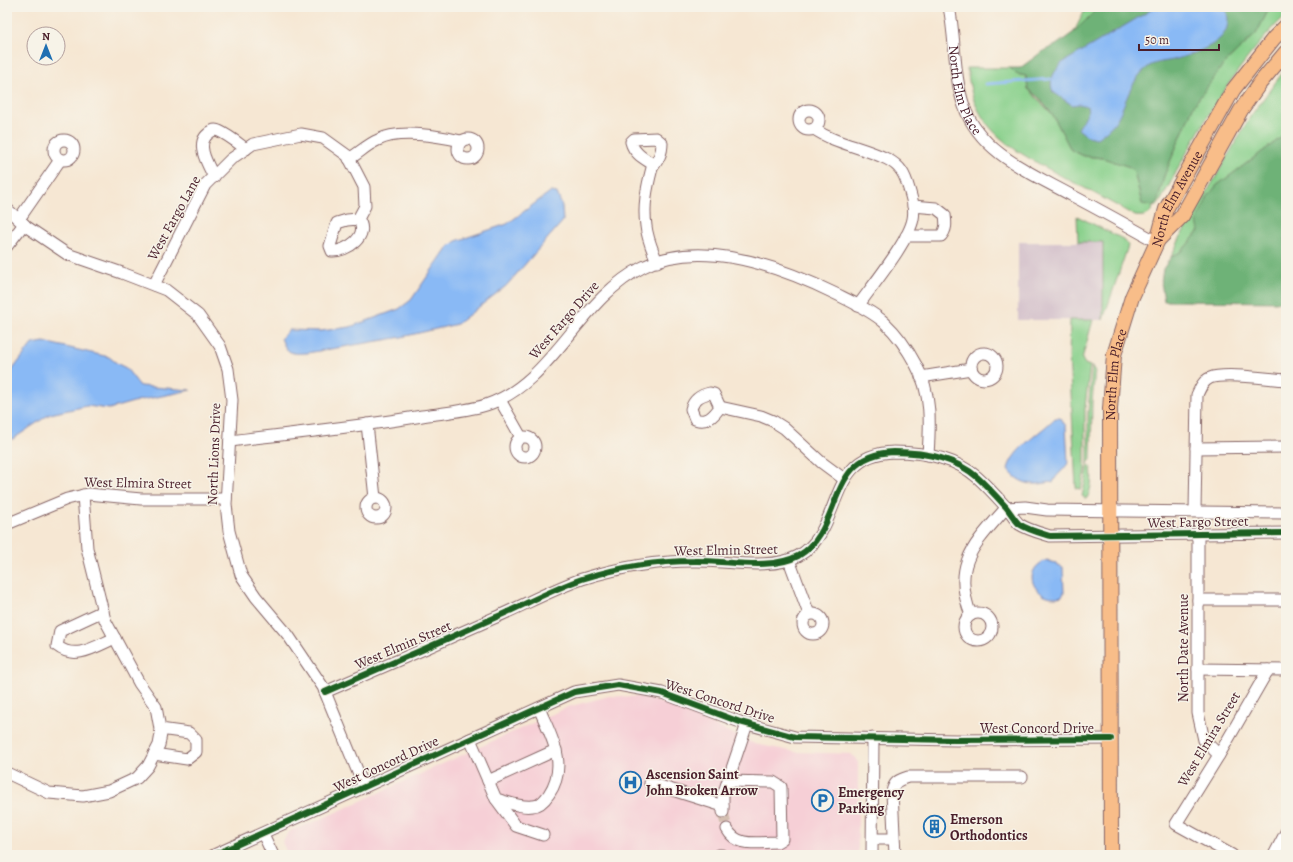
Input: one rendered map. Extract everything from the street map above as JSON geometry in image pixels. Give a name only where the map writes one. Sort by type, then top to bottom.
[{"type":"main road","name":"North Elm Avenue","points":[[1157,242],[1166,209],[1216,118],[1233,90],[1253,63],[1286,26]]},
{"type":"main road","name":"North Elm Avenue","points":[[1157,242],[1182,216],[1241,110],[1260,83],[1286,52]]},
{"type":"main road","name":"North Elm Place","points":[[1111,855],[1110,409],[1114,355],[1135,291],[1157,242]]},
{"type":"street","name":"North Elm Place","points":[[949,7],[959,91],[969,119],[983,138],[993,148],[1018,166],[1157,242]]},
{"type":"street","points":[[814,129],[832,139],[898,165],[903,172],[913,206],[913,218],[906,236],[858,306]]},
{"type":"street","points":[[214,177],[202,147],[202,141],[207,134],[214,130],[219,131],[246,149]]},
{"type":"street","name":"West Fargo Lane","points":[[154,286],[205,185],[231,159],[253,144],[301,134],[323,138],[349,159],[364,187],[365,206],[358,219]]},
{"type":"street","points":[[349,159],[377,140],[389,135],[446,137],[461,141]]},
{"type":"street","points":[[7,246],[60,160]]},
{"type":"street","points":[[654,165],[647,189],[645,211],[646,228],[657,262]]},
{"type":"street","points":[[906,236],[941,236],[944,232],[946,224],[945,215],[936,208],[913,206]]},
{"type":"street","name":"North Lions Drive","points":[[7,209],[67,254],[166,290],[198,315],[220,346],[228,369],[232,400],[226,499],[229,531],[241,574],[256,597],[288,635],[324,692],[364,787]]},
{"type":"street","name":"West Fargo Drive","points":[[230,441],[367,424],[484,406],[500,400],[538,372],[585,314],[610,289],[643,267],[657,262],[695,255],[742,259],[799,276],[858,306],[884,322],[903,344],[918,367],[926,390],[930,423],[928,455]]},
{"type":"street","points":[[921,377],[971,369]]},
{"type":"street","points":[[1195,511],[1197,395],[1200,386],[1210,378],[1225,376],[1286,380]]},
{"type":"street","points":[[500,400],[521,437]]},
{"type":"street","points":[[720,407],[761,416],[773,421],[784,428],[821,462],[844,479]]},
{"type":"street","points":[[367,424],[375,498]]},
{"type":"street","points":[[1196,448],[1286,447]]},
{"type":"street","name":"West Elmin Street","points":[[324,692],[582,579],[636,566],[693,561],[767,564],[789,560],[808,548],[819,535],[844,479],[854,466],[865,459],[878,455],[894,452],[928,455],[962,465],[978,477],[1006,508]]},
{"type":"street","name":"West Elmira Street","points":[[7,524],[67,499],[88,494],[141,499],[226,499]]},
{"type":"street","points":[[7,773],[49,793],[83,796],[109,791],[138,778],[148,766],[159,745],[160,731],[156,707],[139,683],[105,620],[87,548],[83,495]]},
{"type":"street","points":[[1006,508],[1110,511]]},
{"type":"street","points":[[1006,508],[1019,523],[1036,532],[1050,536],[1111,535]]},
{"type":"street","points":[[971,615],[963,590],[964,566],[977,542],[1006,508]]},
{"type":"street","name":"West Fargo Street","points":[[1110,511],[1286,513]]},
{"type":"street","name":"West Fargo Street","points":[[1111,535],[1286,533]]},
{"type":"street","name":"North Date Avenue","points":[[1198,534],[1198,669],[1200,726],[1204,740],[1219,755]]},
{"type":"street","points":[[789,560],[809,614]]},
{"type":"street","points":[[1198,600],[1286,600]]},
{"type":"street","points":[[103,611],[60,631],[57,646],[63,651],[73,654],[85,652],[115,638]]},
{"type":"street","name":"West Elmira Street","points":[[1198,669],[1286,670]]},
{"type":"street","name":"West Elmira Street","points":[[1232,855],[1176,824],[1219,755],[1268,670]]},
{"type":"street","name":"West Concord Drive","points":[[220,854],[574,692],[618,685],[662,693],[747,724],[795,737],[956,740],[1111,739]]},
{"type":"street","points":[[496,800],[533,807],[544,801],[555,785],[558,772],[556,750],[539,708]]},
{"type":"street","points":[[650,783],[723,809],[723,795],[747,724]]},
{"type":"street","points":[[154,754],[186,759],[196,752],[196,740],[189,733],[160,731]]},
{"type":"street","points":[[872,855],[874,738]]},
{"type":"street","points":[[470,739],[496,800],[516,826],[543,835]]},
{"type":"street","points":[[488,780],[556,750]]},
{"type":"street","points":[[895,855],[893,839],[892,792],[894,785],[899,779],[908,777],[1022,777]]},
{"type":"street","points":[[727,829],[731,837],[741,842],[777,842],[782,839],[781,787],[773,782],[728,781]]},
{"type":"street","points":[[1274,855],[1286,832]]},
{"type":"street","points":[[263,834],[273,855]]},
{"type":"street","points":[[873,839],[893,839]]},
{"type":"shaded area","points":[[1018,242],[1104,242],[1103,320],[1018,320]]},
{"type":"shaded area","name":"Ascension Saint John Broken Arrow","points":[[609,696],[641,697],[669,705],[755,744],[796,752],[850,754],[855,757],[858,762],[858,855],[288,855],[282,842],[290,831],[319,820],[568,707]]},
{"type":"green space","points":[[1085,7],[1099,7],[1074,32],[1085,10]]},
{"type":"green space","points":[[1099,7],[1270,7],[1256,34],[1223,65],[1194,105],[1164,176],[1158,200],[1153,206],[1142,204],[1134,171],[1130,167],[1103,158],[1084,156],[1071,150],[1053,115],[1038,97],[1028,89],[1026,76],[1016,74],[1010,68],[1020,68],[1043,51],[1056,45],[1074,32]]},
{"type":"green space","points":[[1270,7],[1286,7],[1286,15],[1266,35],[1232,79],[1202,126],[1161,200],[1156,206],[1153,207],[1149,214],[1146,215],[1135,216],[1040,165],[1016,150],[994,132],[985,121],[972,94],[967,68],[1010,68],[1016,74],[1026,76],[1028,89],[1053,115],[1071,150],[1084,156],[1103,158],[1130,167],[1134,171],[1142,204],[1158,200],[1164,176],[1194,105],[1223,65],[1256,34]]},
{"type":"green space","points":[[1286,68],[1286,134],[1216,186],[1199,231],[1182,251],[1171,257],[1189,220],[1192,218],[1250,117]]},
{"type":"green space","points":[[1286,134],[1286,302],[1164,301],[1161,282],[1163,269],[1171,257],[1182,251],[1199,231],[1197,221],[1208,196],[1216,186]]},
{"type":"green space","points":[[1077,216],[1125,240],[1128,246],[1103,320],[1103,242],[1078,242]]},
{"type":"green space","points":[[1070,320],[1093,320],[1082,359],[1085,364],[1090,366],[1085,407],[1085,470],[1081,489],[1076,488],[1069,356]]},
{"type":"green space","points":[[1092,366],[1095,371],[1092,402],[1091,460],[1088,463],[1088,412]]},
{"type":"green space","points":[[1088,464],[1092,471],[1092,480],[1088,497],[1086,499],[1082,496]]},
{"type":"water","points":[[1156,7],[1225,7],[1228,18],[1227,28],[1222,36],[1206,48],[1177,59],[1148,67],[1137,78],[1113,125],[1097,138],[1087,136],[1078,129],[1088,112],[1087,106],[1079,104],[1072,105],[1053,92],[1051,83],[1054,73],[1062,63]]},
{"type":"water","points":[[550,192],[557,193],[562,206],[563,221],[506,286],[457,324],[402,337],[307,353],[293,353],[285,347],[281,338],[289,330],[321,331],[350,327],[399,309],[411,300],[447,248],[456,241],[507,224]]},
{"type":"water","points":[[44,342],[109,357],[126,368],[140,386],[191,390],[137,401],[109,409],[87,406],[50,414],[13,439],[7,439],[7,377],[32,344]]},
{"type":"water","points":[[1055,418],[1060,418],[1066,426],[1068,463],[1053,483],[1033,484],[1021,481],[1008,469],[1011,461],[1015,454],[1028,441]]},
{"type":"water","points":[[1047,560],[1063,567],[1064,593],[1062,596],[1053,597],[1045,595],[1038,591],[1034,585],[1032,578],[1033,571],[1038,565]]},
{"type":"waterway","points":[[985,84],[1051,79]]},
{"type":"tunnel","points":[[723,812],[727,829]]},
{"type":"cycle path","points":[[325,692],[560,588],[595,575],[623,568],[666,562],[706,561],[761,564],[774,563],[798,556],[813,544],[823,529],[845,479],[856,465],[872,456],[894,452],[916,453],[938,457],[959,465],[977,477],[1006,507],[1019,524],[1030,530],[1050,536],[1286,533]]},
{"type":"cycle path","points":[[214,855],[574,692],[618,685],[662,693],[740,722],[795,737],[956,740],[1111,739]]},
{"type":"place","name":"Ascension Saint John Broken Arrow","points":[[630,782]]},
{"type":"place","name":"Emergency Parking","points":[[822,800]]},
{"type":"place","name":"Emerson Orthodontics","points":[[935,827]]}]
